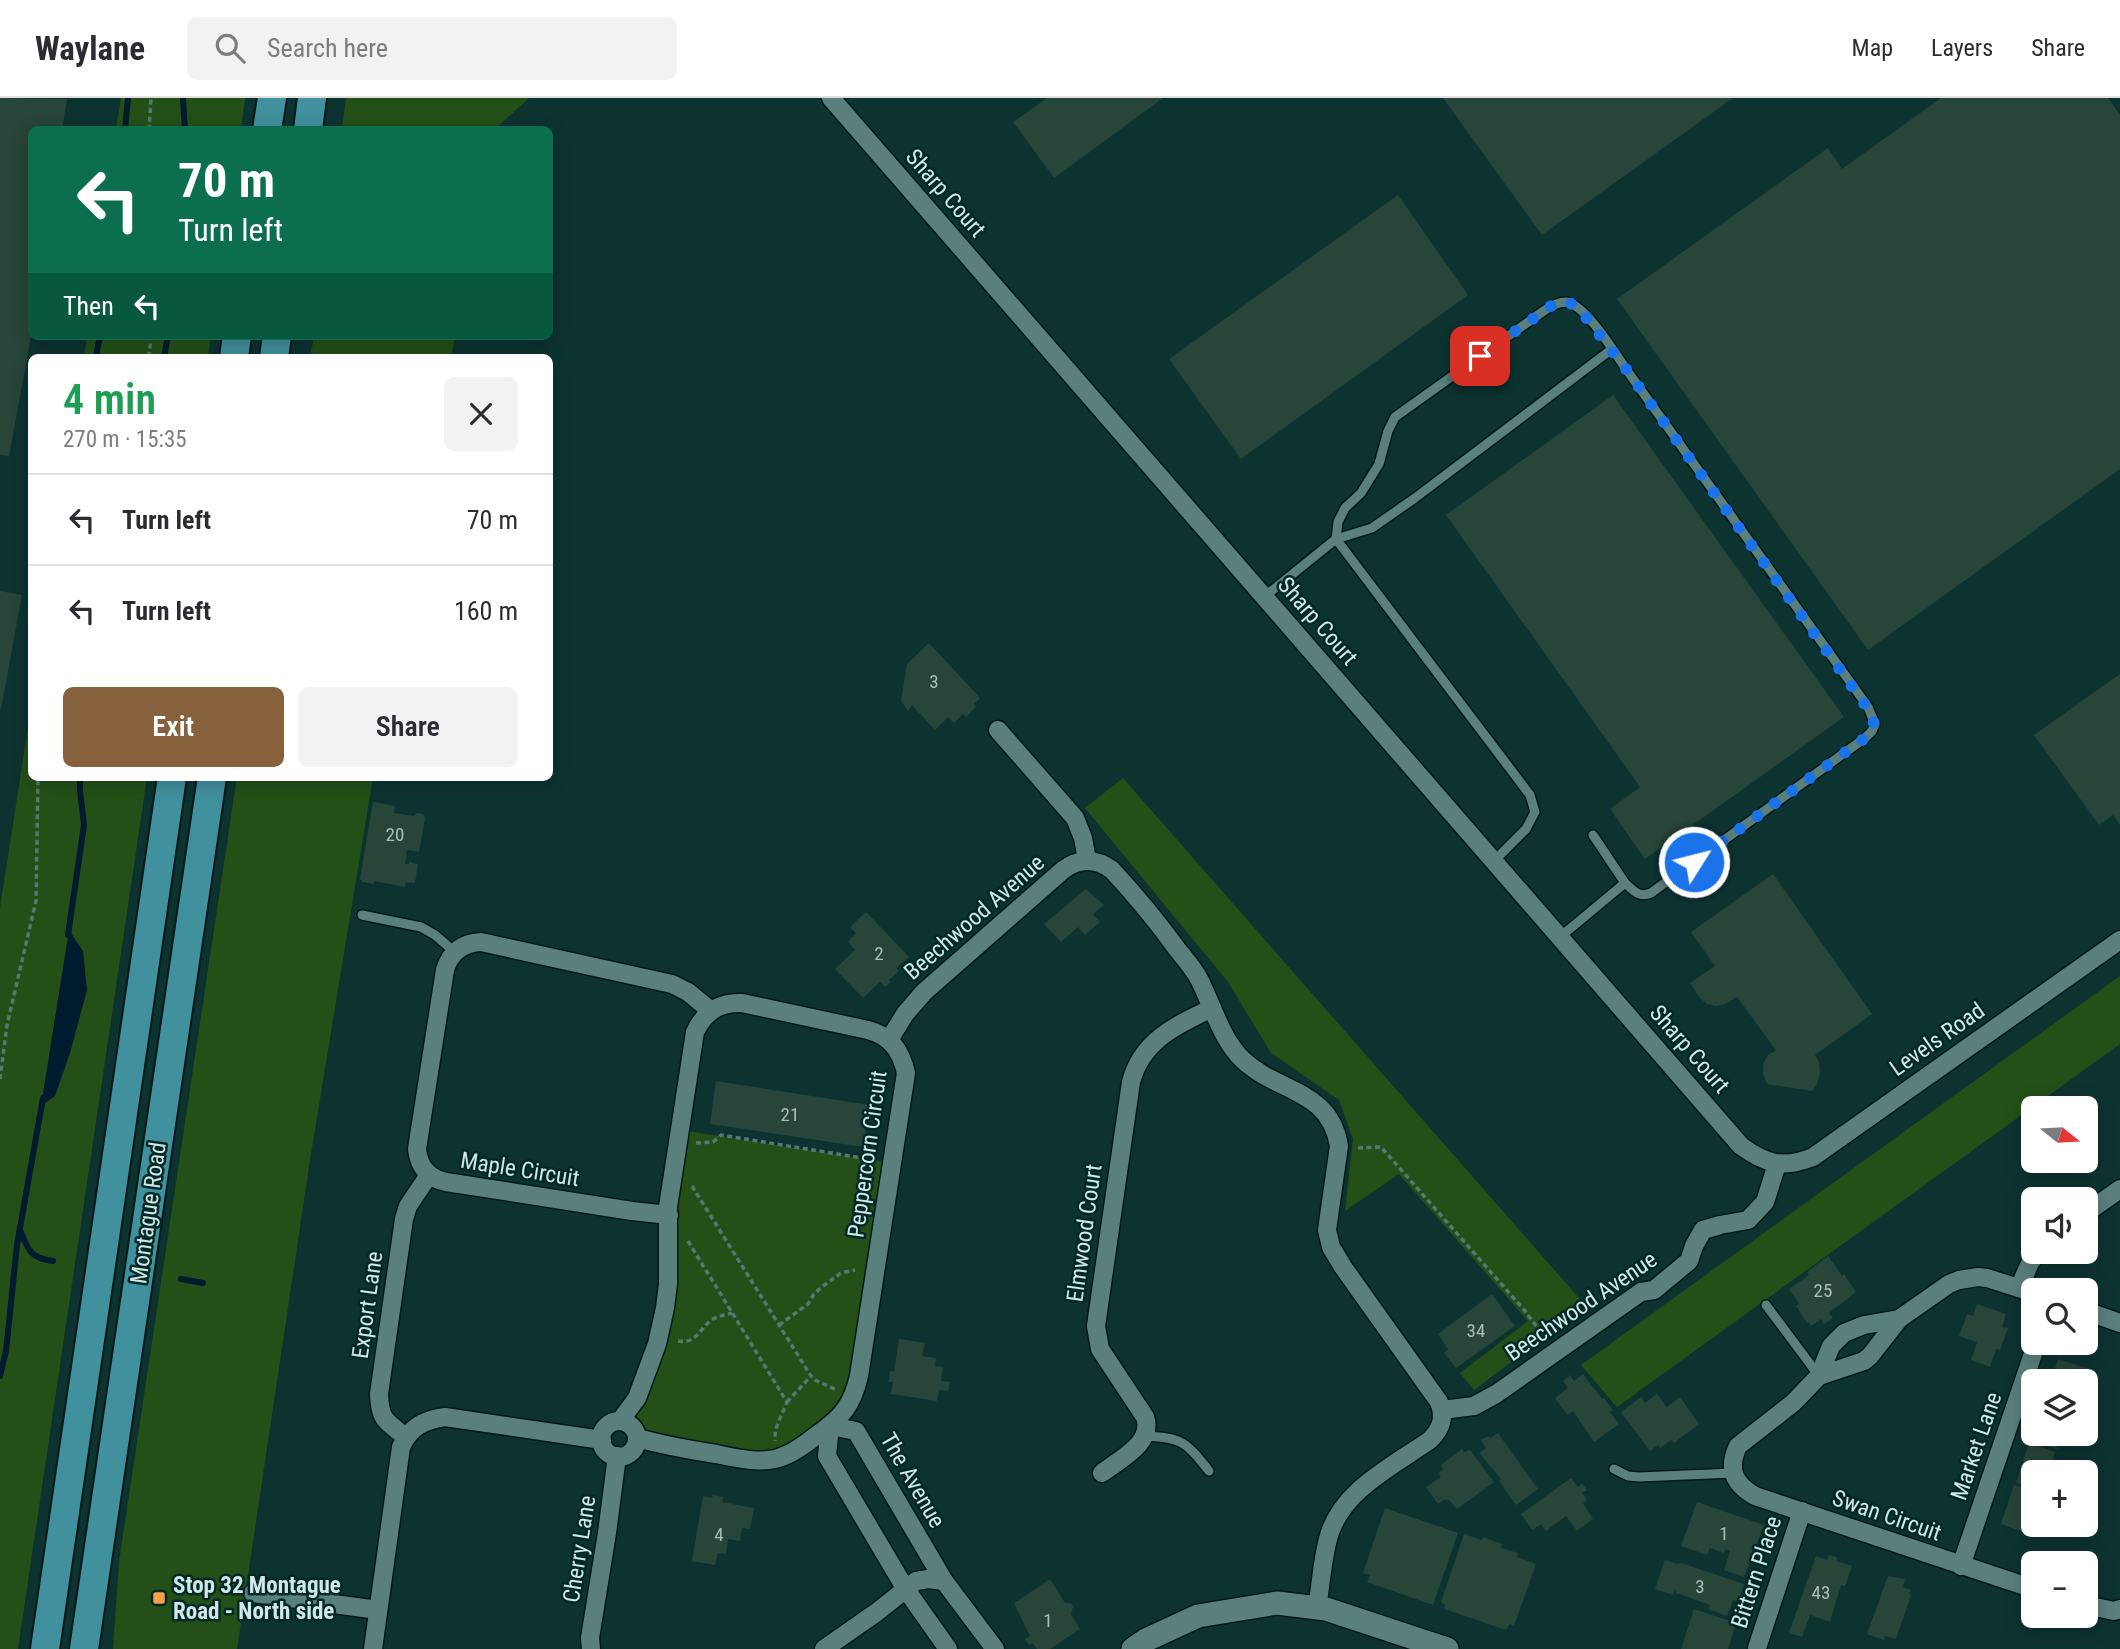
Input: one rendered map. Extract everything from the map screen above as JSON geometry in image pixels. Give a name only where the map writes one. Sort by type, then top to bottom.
[{"type":"main road","points":[[268,126],[272,98]]},
{"type":"main road","points":[[308,126],[312,98]]},
{"type":"main road","name":"Montague Road","points":[[45,1649],[171,781]]},
{"type":"main road","name":"Montague Road","points":[[84,1649],[211,781]]},
{"type":"street","name":"Sharp Court","points":[[831,98],[1741,1146],[1755,1157],[1777,1164]]},
{"type":"street","points":[[998,730],[1076,818],[1087,860],[1100,862],[1112,870],[1151,912],[1199,978],[1223,1030],[1241,1058],[1256,1071],[1319,1105],[1333,1123],[1339,1154],[1327,1230],[1328,1241],[1343,1267],[1442,1409],[1441,1425],[1430,1440],[1358,1490],[1340,1512],[1328,1539],[1317,1608]]},
{"type":"street","name":"Beechwood Avenue","points":[[889,1040],[905,1014],[924,992],[1063,870],[1071,864],[1087,860]]},
{"type":"street","name":"Levels Road","points":[[1777,1164],[1790,1164],[1812,1157],[2120,940]]},
{"type":"street","points":[[455,952],[464,945],[481,942],[672,984],[688,992],[711,1011],[695,1032],[668,1215],[668,1284],[662,1328],[637,1398],[620,1421]]},
{"type":"street","name":"Maple Circuit","points":[[455,952],[445,967],[417,1149],[420,1164],[429,1175],[446,1182],[668,1215]]},
{"type":"street","name":"Peppercorn Circuit","points":[[637,1438],[672,1447],[751,1460],[777,1458],[790,1453],[830,1426],[843,1415],[854,1395],[906,1073],[901,1054],[889,1040],[868,1030],[742,1003],[725,1004],[711,1011]]},
{"type":"street","name":"Elmwood Court","points":[[1146,1436],[1148,1425],[1145,1417],[1100,1349],[1096,1325],[1129,1095],[1134,1072],[1145,1050],[1177,1024],[1212,1008]]},
{"type":"street","name":"Beechwood Avenue","points":[[1442,1409],[1474,1406],[1488,1399],[1640,1292],[1654,1290],[1689,1261],[1703,1230],[1720,1224],[1748,1220],[1765,1202],[1777,1164]]},
{"type":"street","name":"Export Lane","points":[[406,1437],[383,1419],[379,1410],[379,1394],[404,1219],[408,1206],[429,1175]]},
{"type":"street","points":[[2098,1205],[2120,1189]]},
{"type":"street","points":[[1819,1376],[1864,1361],[1899,1319],[1949,1284],[1978,1277],[2021,1289]]},
{"type":"street","points":[[2098,1315],[2120,1323]]},
{"type":"street","points":[[1733,1473],[1734,1455],[1738,1446],[1793,1403],[1819,1376],[1831,1346],[1844,1333],[1864,1325],[1899,1319]]},
{"type":"street","name":"Market Lane","points":[[1961,1566],[2033,1355]]},
{"type":"street","points":[[373,1649],[400,1456],[406,1437],[416,1426],[429,1419],[445,1417],[602,1440]]},
{"type":"street","points":[[620,1421],[632,1426],[637,1438],[634,1449],[623,1456],[607,1451],[602,1440],[607,1426],[620,1421]]},
{"type":"street","points":[[830,1426],[827,1456],[905,1588],[948,1649]]},
{"type":"street","name":"The Avenue","points":[[830,1426],[856,1431],[944,1581],[995,1649]]},
{"type":"street","points":[[1102,1473],[1146,1436]]},
{"type":"street","name":"Cherry Lane","points":[[591,1649],[590,1638],[617,1456]]},
{"type":"street","name":"Swan Circuit","points":[[1733,1473],[1744,1489],[1755,1496],[2021,1585]]},
{"type":"street","name":"Bittern Place","points":[[1757,1647],[1802,1511]]},
{"type":"street","points":[[824,1649],[916,1581],[944,1581]]},
{"type":"street","points":[[253,1593],[379,1610]]},
{"type":"street","points":[[1133,1649],[1146,1640],[1198,1616],[1277,1603],[1317,1608],[1355,1618],[1447,1649]]},
{"type":"street","points":[[2098,1608],[2114,1611],[2120,1609]]},
{"type":"lane","points":[[1494,861],[1526,829],[1535,812],[1530,795],[1336,540],[1338,523],[1345,508],[1361,493],[1379,464],[1388,431],[1395,417],[1545,310],[1554,304],[1567,302],[1578,307],[1612,349],[1868,707],[1875,724],[1865,738],[1651,893],[1637,894],[1625,883],[1593,835]]},
{"type":"lane","points":[[1264,597],[1336,540],[1372,528],[1415,498],[1612,349]]},
{"type":"lane","points":[[1560,937],[1625,883]]},
{"type":"lane","points":[[362,915],[421,927],[455,952]]},
{"type":"lane","points":[[1766,1305],[1819,1376]]},
{"type":"lane","points":[[1146,1436],[1182,1442],[1209,1471]]},
{"type":"lane","points":[[1614,1469],[1628,1476],[1656,1477],[1733,1473]]},
{"type":"path","points":[[149,126],[151,98]]},
{"type":"path","points":[[0,1079],[7,1025],[36,901],[38,781]]},
{"type":"path","points":[[683,1114],[691,1126],[694,1143],[713,1142],[720,1135],[868,1158],[877,1154]]},
{"type":"path","points":[[1353,1148],[1381,1147],[1525,1311],[1545,1338]]},
{"type":"path","points":[[687,1189],[689,1182],[811,1376],[854,1395]]},
{"type":"path","points":[[687,1239],[787,1402]]},
{"type":"path","points":[[779,1325],[800,1312],[814,1294],[841,1273],[854,1270],[875,1273]]},
{"type":"path","points":[[671,1340],[686,1342],[696,1338],[717,1317],[732,1313]]},
{"type":"path","points":[[777,1458],[775,1428],[787,1402],[811,1376]]},
{"type":"green space","points":[[121,98],[245,98],[241,126],[116,126]]},
{"type":"green space","points":[[346,98],[529,98],[498,126],[342,126]]},
{"type":"green space","points":[[86,340],[210,340],[208,354],[84,354]]},
{"type":"green space","points":[[313,340],[454,340],[452,354],[311,354]]},
{"type":"green space","points":[[28,727],[28,781],[146,781],[18,1649],[0,1649],[0,908]]},
{"type":"green space","points":[[1123,778],[1586,1306],[1474,1390],[1460,1373],[1528,1321],[1399,1174],[1345,1211],[1353,1139],[1339,1100],[1271,1053],[1228,982],[1085,808]]},
{"type":"green space","points":[[236,781],[372,781],[310,1160],[237,1649],[113,1649],[119,1562]]},
{"type":"green space","points":[[2120,976],[2120,1044],[2048,1096],[2021,1096],[2021,1115],[1617,1407],[1581,1365]]},
{"type":"green space","points":[[681,1130],[891,1163],[854,1395],[777,1458],[636,1432],[627,1422],[651,1363]]},
{"type":"water","points":[[69,930],[83,951],[87,990],[55,1096],[41,1106]]},
{"type":"building","points":[[0,98],[67,99],[63,126],[28,126],[28,340],[30,340],[9,456],[0,455]]},
{"type":"building","points":[[1047,98],[1163,98],[1054,178],[1013,122]]},
{"type":"building","points":[[1443,98],[1733,98],[1542,235]]},
{"type":"building","points":[[1941,98],[2108,98],[2120,115],[2120,469],[1868,650],[1617,299],[1828,148],[1842,169]]},
{"type":"building","points":[[1398,195],[1468,295],[1241,459],[1169,359]]},
{"type":"building","points":[[1613,395],[1844,717],[1645,859],[1610,809],[1640,787],[1446,515]]},
{"type":"building","points":[[0,591],[22,595],[1,709],[0,709]]},
{"type":"building","points":[[929,643],[980,698],[974,704],[976,707],[966,717],[963,714],[954,723],[948,717],[935,730],[912,705],[908,711],[901,701],[907,664]]},
{"type":"building","points":[[2120,674],[2120,825],[2113,815],[2099,825],[2034,735]]},
{"type":"building","points":[[373,802],[395,806],[394,813],[414,816],[417,813],[423,814],[425,818],[419,852],[407,850],[405,864],[418,864],[415,883],[406,882],[405,887],[374,881],[374,884],[362,882],[360,879]]},
{"type":"building","points":[[1773,874],[1872,1014],[1815,1055],[1820,1073],[1812,1091],[1767,1084],[1763,1064],[1768,1055],[1776,1050],[1737,997],[1725,1004],[1707,1004],[1690,983],[1715,966],[1691,932]]},
{"type":"building","points":[[1086,889],[1104,905],[1093,914],[1100,922],[1085,935],[1078,927],[1061,942],[1044,924]]},
{"type":"building","points":[[866,912],[909,957],[896,968],[899,971],[889,980],[891,982],[885,987],[880,982],[863,998],[835,969],[855,950],[848,942],[856,933],[850,927]]},
{"type":"building","points":[[716,1081],[870,1105],[863,1147],[710,1124]]},
{"type":"building","points":[[1828,1256],[1856,1292],[1829,1313],[1833,1318],[1824,1324],[1821,1319],[1811,1326],[1796,1306],[1799,1304],[1789,1289],[1809,1275],[1807,1272]]},
{"type":"building","points":[[1492,1294],[1515,1326],[1456,1368],[1444,1353],[1448,1349],[1438,1334]]},
{"type":"building","points":[[1977,1304],[2006,1314],[2002,1327],[2008,1328],[1990,1367],[1971,1360],[1977,1342],[1959,1336],[1967,1314],[1973,1316]]},
{"type":"building","points":[[899,1339],[925,1343],[922,1356],[936,1358],[935,1366],[943,1367],[941,1381],[950,1382],[948,1391],[939,1390],[937,1401],[891,1394],[893,1382],[889,1382],[890,1371],[894,1372]]},
{"type":"building","points":[[2058,1359],[2089,1369],[2055,1369]]},
{"type":"building","points":[[1583,1374],[1613,1410],[1610,1412],[1619,1424],[1594,1442],[1573,1411],[1567,1415],[1555,1398],[1568,1388],[1563,1381],[1570,1375],[1574,1381]]},
{"type":"building","points":[[1657,1394],[1667,1407],[1680,1397],[1699,1424],[1674,1443],[1671,1440],[1650,1451],[1621,1412],[1641,1397],[1645,1403]]},
{"type":"building","points":[[1498,1433],[1538,1489],[1516,1505],[1499,1481],[1501,1479],[1479,1453],[1486,1448],[1481,1440]]},
{"type":"building","points":[[2028,1446],[2055,1452],[2053,1460],[2023,1460]]},
{"type":"building","points":[[1462,1449],[1464,1452],[1470,1450],[1494,1482],[1457,1509],[1445,1499],[1438,1504],[1426,1487],[1441,1477],[1438,1473],[1443,1470],[1441,1465]]},
{"type":"building","points":[[2021,1468],[2021,1484],[2016,1483]]},
{"type":"building","points":[[1571,1478],[1578,1487],[1582,1483],[1587,1490],[1582,1493],[1587,1500],[1583,1503],[1593,1519],[1577,1531],[1566,1516],[1546,1531],[1541,1524],[1532,1530],[1521,1514]]},
{"type":"building","points":[[2014,1485],[2021,1487],[2021,1531],[2001,1524]]},
{"type":"building","points":[[713,1495],[723,1497],[722,1502],[754,1508],[750,1529],[742,1528],[740,1541],[728,1539],[726,1554],[718,1553],[715,1565],[692,1561],[703,1496],[712,1498]]},
{"type":"building","points":[[1697,1502],[1764,1525],[1744,1577],[1724,1570],[1730,1551],[1725,1549],[1724,1553],[1710,1548],[1707,1555],[1681,1546]]},
{"type":"building","points":[[1385,1508],[1458,1533],[1433,1605],[1367,1582],[1370,1575],[1363,1573]]},
{"type":"building","points":[[1464,1534],[1502,1544],[1501,1548],[1518,1553],[1517,1557],[1536,1564],[1514,1626],[1510,1624],[1506,1630],[1444,1609],[1445,1605],[1441,1602]]},
{"type":"building","points":[[1829,1555],[1837,1557],[1836,1561],[1852,1566],[1845,1586],[1841,1585],[1830,1622],[1810,1615],[1802,1637],[1789,1633],[1816,1556],[1827,1560]]},
{"type":"building","points":[[1665,1560],[1744,1584],[1741,1602],[1733,1600],[1727,1616],[1708,1609],[1710,1605],[1676,1593],[1675,1590],[1673,1595],[1655,1589]]},
{"type":"building","points":[[1888,1576],[1905,1579],[1903,1587],[1911,1590],[1911,1595],[1896,1639],[1885,1636],[1884,1640],[1867,1634]]},
{"type":"building","points":[[1050,1579],[1065,1603],[1071,1603],[1071,1614],[1080,1629],[1050,1649],[1037,1649],[1025,1639],[1030,1636],[1014,1603]]},
{"type":"building","points":[[1694,1609],[1736,1623],[1728,1649],[1681,1649]]},
{"type":"waterway","points":[[125,126],[128,98]]},
{"type":"waterway","points":[[183,98],[185,126]]},
{"type":"waterway","points":[[97,354],[99,340]]},
{"type":"waterway","points":[[165,354],[167,340]]},
{"type":"waterway","points":[[68,935],[84,825],[80,781]]},
{"type":"waterway","points":[[0,1376],[6,1351],[17,1245],[43,1098]]},
{"type":"waterway","points":[[20,1230],[31,1252],[39,1258],[53,1261]]},
{"type":"waterway","points":[[181,1279],[203,1283]]},
{"type":"place","name":"Stop 32 Montague Road - North side","points":[[159,1598]]},
{"type":"route","points":[[1480,356],[1554,304],[1567,302],[1578,307],[1626,369],[1873,716],[1875,724],[1865,738],[1694,862]]}]
